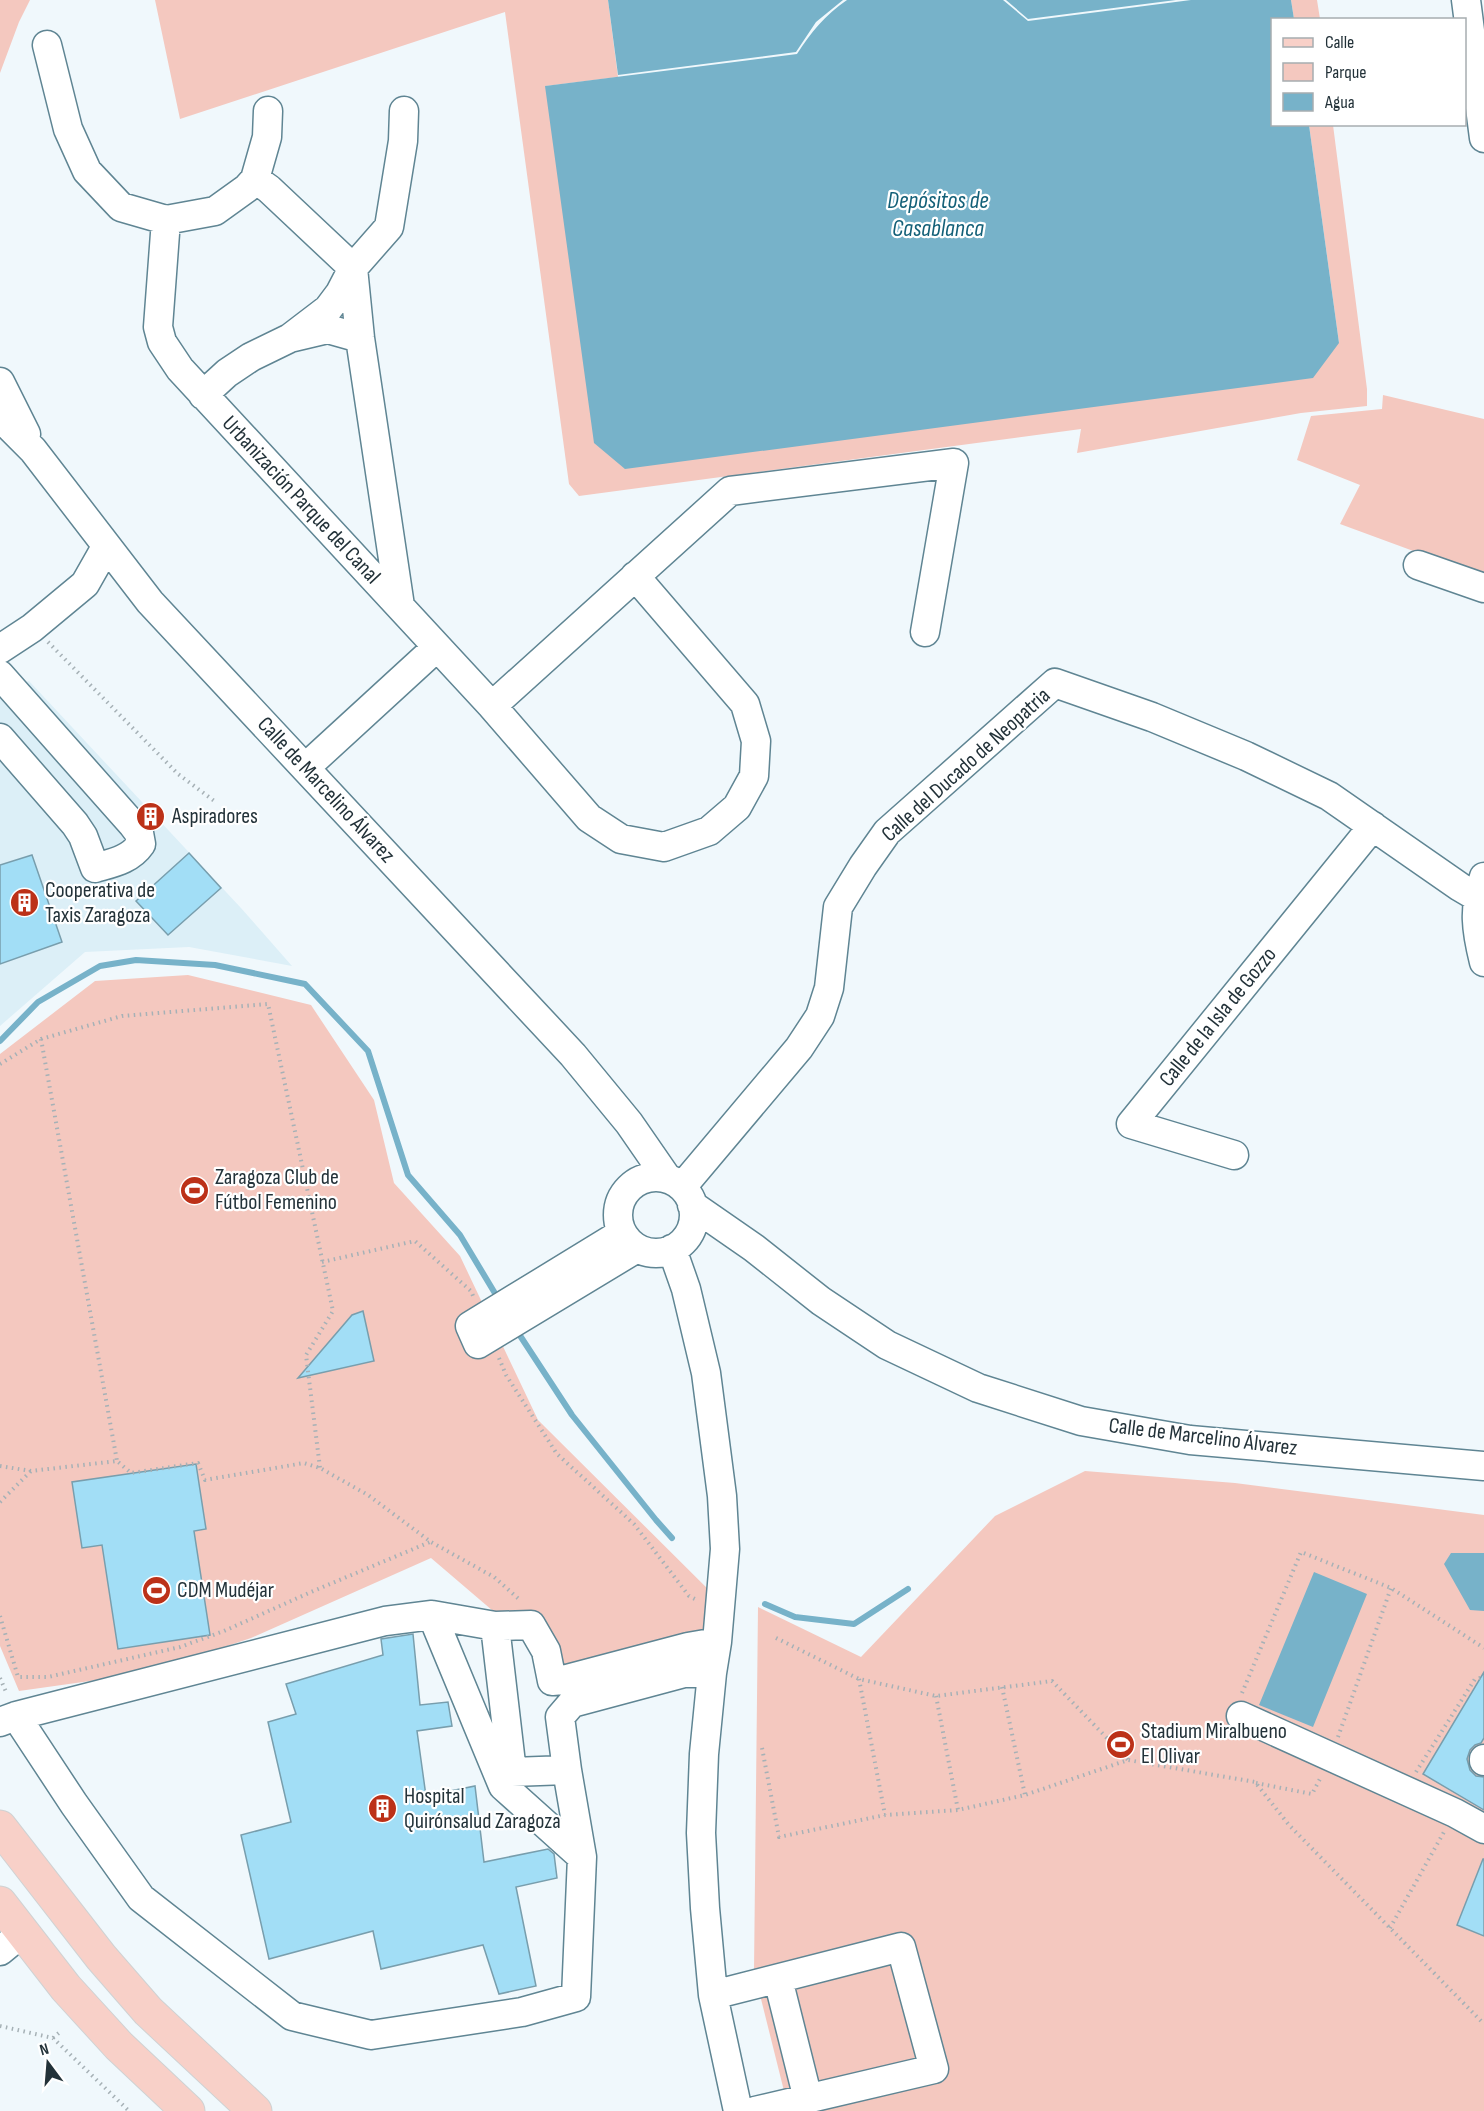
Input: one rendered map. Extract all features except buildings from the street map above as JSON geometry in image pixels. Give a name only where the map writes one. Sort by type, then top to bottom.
[{"type":"main road","points":[[0,1827],[94,1949],[148,2011],[255,2111]]},
{"type":"main road","points":[[0,1903],[11,1942],[66,1988],[119,2046],[188,2111]]},
{"type":"street","points":[[1466,0],[1484,138]]},
{"type":"street","points":[[47,45],[68,129],[87,171],[121,207],[166,220],[214,211],[247,188],[255,178],[267,137],[268,111]]},
{"type":"street","name":"Urbanización Parque del Canal","points":[[203,395],[227,373],[251,357],[290,338],[328,309],[340,293],[353,268],[389,226],[403,141],[404,111]]},
{"type":"street","points":[[255,178],[353,268]]},
{"type":"street","name":"Urbanización Parque del Canal","points":[[166,220],[158,327],[162,342],[180,369],[492,706],[589,818],[621,839],[664,847],[710,831],[737,807],[754,776],[756,741],[745,704],[635,576]]},
{"type":"street","name":"Urbanización Parque del Canal","points":[[353,268],[360,338],[399,606]]},
{"type":"street","name":"Urbanización Parque del Canal","points":[[290,338],[328,329],[360,338]]},
{"type":"street","name":"Calle de Marcelino Álvarez","points":[[0,382],[33,450]]},
{"type":"street","name":"Calle de Marcelino Álvarez","points":[[1,420],[33,450],[150,602],[573,1055],[629,1123],[674,1205],[723,1227],[754,1248],[821,1301],[888,1345],[978,1388],[1081,1421],[1190,1440],[1484,1466]]},
{"type":"street","points":[[492,706],[729,491],[954,462],[925,632]]},
{"type":"street","points":[[0,649],[32,628],[85,584],[106,547]]},
{"type":"street","points":[[1418,565],[1484,588]]},
{"type":"street","points":[[85,584],[131,579]]},
{"type":"street","points":[[305,768],[437,647]]},
{"type":"street","points":[[0,675],[134,825],[139,833],[141,844],[135,853],[124,860],[94,868],[75,824],[0,738]]},
{"type":"street","name":"Calle del Ducado de Neopatria","points":[[674,1205],[799,1048],[820,1016],[829,988],[838,908],[887,832],[1056,683],[1152,717],[1246,756],[1329,796],[1373,826],[1482,890]]},
{"type":"street","name":"Calle de la Isla de Gozzo","points":[[1234,1155],[1131,1124],[1373,826]]},
{"type":"street","points":[[1482,890],[1478,936],[1484,962]]},
{"type":"street","points":[[486,1328],[630,1241],[618,1224],[619,1203],[631,1186],[674,1205],[686,1289],[706,1373],[722,1496],[725,1549],[704,1754],[701,1833],[713,1995],[738,2111]]},
{"type":"street","name":"Calle de Marcelino Álvarez","points":[[630,1241],[648,1252],[660,1253],[674,1205]]},
{"type":"street","points":[[568,1691],[560,1717],[582,1857],[576,1997],[522,2013],[371,2035],[292,2016],[141,1898],[9,1713],[385,1621],[432,1615],[495,1626],[531,1625],[546,1651],[552,1681],[568,1691],[684,1673],[712,1673]]},
{"type":"street","points":[[432,1615],[503,1786],[582,1857]]},
{"type":"street","points":[[495,1626],[512,1772],[567,1770]]},
{"type":"street","points":[[568,1691],[688,1647],[717,1642]]},
{"type":"street","points":[[1241,1716],[1455,1813],[1484,1829]]},
{"type":"street","points":[[713,1995],[901,1947],[934,2069],[755,2111]]},
{"type":"street","points":[[769,1981],[800,2100]]},
{"type":"path","points":[[32,628],[67,659],[178,774],[217,803]]},
{"type":"path","points":[[0,1064],[41,1039],[122,1016],[268,1004],[333,1311],[306,1354],[320,1468]]},
{"type":"path","points":[[41,1039],[117,1461],[131,1473],[198,1463],[205,1480],[304,1463],[320,1468],[368,1495],[431,1542],[494,1577],[527,1606]]},
{"type":"path","points":[[322,1262],[415,1241],[471,1291],[506,1375],[557,1454],[633,1524],[688,1596],[695,1599]]},
{"type":"path","points":[[0,1466],[31,1471],[117,1461]]},
{"type":"path","points":[[0,1502],[31,1471]]},
{"type":"path","points":[[0,1616],[18,1677],[48,1677],[180,1647],[224,1631],[431,1542]]},
{"type":"path","points":[[1241,1716],[1237,1703],[1301,1552],[1391,1588],[1484,1648]]},
{"type":"path","points":[[762,1748],[779,1837],[885,1815],[958,1810],[1025,1795],[1128,1760],[1312,1794],[1331,1757],[1391,1588]]},
{"type":"path","points":[[776,1638],[859,1678],[936,1696],[1052,1681],[1128,1760]]},
{"type":"path","points":[[1404,1790],[1475,1679],[1484,1677]]},
{"type":"path","points":[[0,1678],[9,1713]]},
{"type":"path","points":[[859,1678],[885,1815]]},
{"type":"path","points":[[1002,1687],[1025,1795]]},
{"type":"path","points":[[936,1696],[958,1810]]},
{"type":"path","points":[[1255,1782],[1289,1825],[1484,2024]]},
{"type":"path","points":[[1390,1928],[1455,1813]]},
{"type":"path","points":[[0,2026],[53,2038],[129,2111]]},
{"type":"path","points":[[53,2038],[60,2032]]},
{"type":"shaded area","name":"Cooperativa de Taxis Zaragoza","points":[[29,681],[241,908],[292,966],[189,947],[85,952],[0,1026],[0,691]]},
{"type":"green space","points":[[0,0],[30,0],[19,22],[0,73]]},
{"type":"green space","points":[[155,0],[608,0],[618,77],[546,86],[1339,343],[1309,126],[1333,126],[1367,389],[1367,406],[1301,413],[1077,453],[1081,429],[579,496],[569,484],[505,12],[180,119]]},
{"type":"green space","points":[[1291,0],[1317,0],[1320,18],[1294,18]]},
{"type":"green space","points":[[1383,395],[1484,419],[1484,577],[1340,524],[1360,485],[1297,460],[1311,416],[1382,409]]},
{"type":"green space","points":[[188,975],[311,1005],[374,1100],[394,1183],[460,1256],[538,1420],[729,1610],[725,1639],[569,1676],[431,1558],[251,1638],[147,1673],[19,1691],[0,1646],[0,1054],[95,981]]},
{"type":"green space","name":"Stadium Miralbueno El Olivar","points":[[1085,1471],[1235,1483],[1484,1515],[1484,2111],[789,2111],[754,1971],[758,1607],[861,1657],[995,1516]]},
{"type":"water","points":[[608,0],[843,0],[816,22],[796,52],[618,75]]},
{"type":"water","name":"Depósitos de Casablanca","points":[[847,0],[1003,0],[1028,21],[1191,0],[1291,0],[1294,18],[1271,18],[1271,126],[1309,126],[1339,343],[1313,378],[625,469],[594,443],[545,86],[797,54],[819,24]]},
{"type":"water","points":[[1006,0],[1176,0],[1028,19]]},
{"type":"water","points":[[1451,1553],[1484,1553],[1484,1611],[1470,1610],[1444,1564]]},
{"type":"water","points":[[1314,1572],[1367,1594],[1313,1727],[1259,1705]]},
{"type":"waterway","points":[[0,1041],[38,1002],[100,966],[136,960],[215,965],[305,984],[368,1051],[408,1175],[460,1235],[499,1300]]},
{"type":"waterway","points":[[517,1331],[572,1415],[672,1538]]},
{"type":"waterway","points":[[765,1604],[795,1617],[854,1624],[908,1589]]},
{"type":"place","name":"Aspiradores","points":[[151,816]]},
{"type":"place","name":"Cooperativa de Taxis Zaragoza","points":[[24,903]]},
{"type":"place","name":"Zaragoza Club de Fútbol Femenino","points":[[194,1190]]},
{"type":"place","name":"CDM Mudéjar","points":[[156,1590]]},
{"type":"place","name":"Stadium Miralbueno El Olivar","points":[[1120,1744]]},
{"type":"place","name":"Hospital Quirónsalud Zaragoza","points":[[383,1809]]}]
